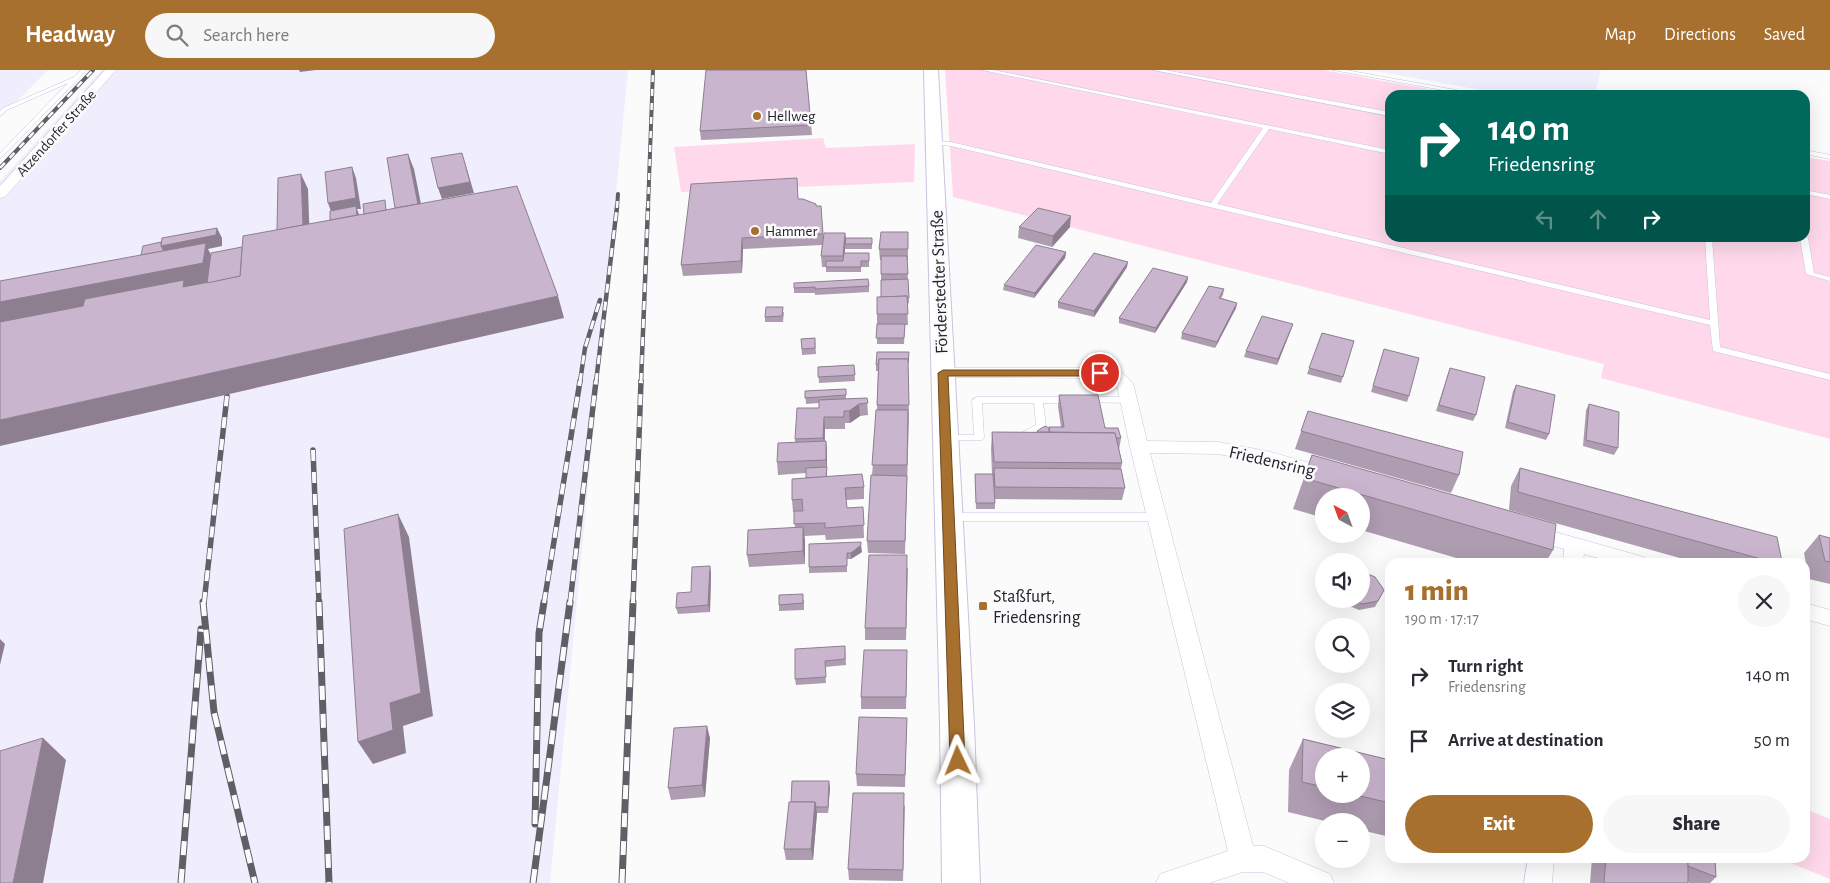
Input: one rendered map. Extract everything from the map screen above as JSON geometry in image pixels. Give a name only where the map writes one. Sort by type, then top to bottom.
[{"type":"main road","name":"Förderstedter Straße","points":[[931,70],[961,883]]},
{"type":"street","name":"Atzendorfer Straße","points":[[0,194],[111,70]]},
{"type":"street","points":[[943,373],[1107,374],[1114,375],[1125,383],[1156,517],[1243,859]]},
{"type":"street","name":"Friedensring","points":[[1139,447],[1218,448],[1268,457],[1344,479]]},
{"type":"street","points":[[1517,528],[1574,553],[1609,558]]},
{"type":"street","points":[[1810,612],[1830,618]]},
{"type":"street","points":[[1170,883],[1243,859],[1264,858],[1320,883]]},
{"type":"street","points":[[1538,883],[1540,863]]},
{"type":"lane","points":[[0,157],[84,70]]},
{"type":"lane","points":[[985,70],[1385,151]]},
{"type":"lane","points":[[1156,70],[1385,113]]},
{"type":"lane","points":[[1336,70],[1451,90]]},
{"type":"lane","points":[[0,114],[5,109],[30,97],[76,78]]},
{"type":"lane","points":[[1213,205],[1267,127]]},
{"type":"lane","points":[[934,143],[951,144],[1714,323]]},
{"type":"lane","points":[[1810,153],[1830,157]]},
{"type":"lane","points":[[1810,193],[1830,197]]},
{"type":"lane","points":[[1709,242],[1716,349],[1830,377]]},
{"type":"lane","points":[[1805,242],[1810,274],[1830,279]]},
{"type":"lane","points":[[946,438],[984,438],[977,400],[1129,400]]},
{"type":"lane","points":[[1006,437],[1023,437],[1041,426],[1038,400]]},
{"type":"lane","points":[[949,518],[1156,517]]},
{"type":"shaded area","points":[[0,70],[48,70],[0,118]]},
{"type":"shaded area","points":[[102,70],[628,70],[550,883],[0,883],[0,181]]},
{"type":"shaded area","points":[[945,70],[1323,70],[1434,90],[1385,90],[1385,242],[1810,242],[1810,158],[1830,161],[1830,439],[1601,378],[1604,364],[953,197]]},
{"type":"shaded area","points":[[1370,70],[1601,70],[1596,90],[1481,90]]},
{"type":"shaded area","points":[[823,138],[826,148],[915,144],[914,182],[681,192],[674,147]]},
{"type":"shaded area","points":[[1810,811],[1830,819],[1830,879],[1790,863],[1810,863]]},
{"type":"building","name":"Hellweg","points":[[706,70],[806,70],[811,125],[700,131]]},
{"type":"building","points":[[462,153],[470,182],[438,188],[431,158]]},
{"type":"building","points":[[408,154],[418,204],[395,208],[387,158]]},
{"type":"building","points":[[352,167],[356,198],[328,203],[325,172]]},
{"type":"building","points":[[301,174],[303,225],[277,230],[278,178]]},
{"type":"building","name":"Hammer","points":[[797,178],[798,199],[821,206],[823,234],[742,238],[741,261],[681,265],[691,184]]},
{"type":"building","points":[[517,186],[558,296],[0,420],[0,322],[83,306],[85,299],[184,280],[183,287],[240,276],[243,236]]},
{"type":"building","points":[[385,200],[386,210],[364,214],[363,204]]},
{"type":"building","points":[[356,206],[357,215],[330,220],[330,211]]},
{"type":"building","points":[[1038,208],[1071,216],[1053,236],[1019,227]]},
{"type":"building","points":[[217,228],[216,235],[161,246],[162,238]]},
{"type":"building","points":[[881,232],[908,232],[908,249],[879,249]]},
{"type":"building","points":[[824,233],[845,233],[843,256],[821,256]]},
{"type":"building","points":[[846,238],[872,238],[872,244],[845,244]]},
{"type":"building","points":[[161,242],[164,251],[141,255],[143,246]]},
{"type":"building","points":[[206,243],[203,263],[0,302],[0,281]]},
{"type":"building","points":[[1036,245],[1066,252],[1035,293],[1004,285]]},
{"type":"building","points":[[242,247],[240,276],[207,283],[211,253]]},
{"type":"building","points":[[844,253],[869,253],[869,261],[861,261],[861,267],[826,267],[826,261],[843,261]]},
{"type":"building","points":[[1094,253],[1128,262],[1094,311],[1058,302]]},
{"type":"building","points":[[881,256],[907,256],[908,274],[881,274]]},
{"type":"building","points":[[1153,268],[1188,277],[1156,328],[1119,318]]},
{"type":"building","points":[[868,279],[869,286],[815,289],[815,287],[794,288],[794,283]]},
{"type":"building","points":[[908,279],[909,298],[907,296],[881,297],[881,280]]},
{"type":"building","points":[[1209,286],[1224,289],[1219,298],[1237,303],[1217,342],[1182,333]]},
{"type":"building","points":[[907,296],[908,314],[877,314],[877,297]]},
{"type":"building","points":[[766,307],[783,307],[782,316],[765,317]]},
{"type":"building","points":[[1262,316],[1293,324],[1278,359],[1246,351]]},
{"type":"building","points":[[877,324],[905,324],[904,338],[876,338]]},
{"type":"building","points":[[1322,333],[1354,341],[1343,377],[1309,368]]},
{"type":"building","points":[[815,338],[815,348],[802,349],[801,339]]},
{"type":"building","points":[[1384,349],[1419,358],[1409,396],[1373,386]]},
{"type":"building","points":[[877,352],[909,352],[908,363],[908,359],[879,359],[878,365],[876,365]]},
{"type":"building","points":[[879,359],[908,359],[909,405],[877,405]]},
{"type":"building","points":[[854,365],[855,375],[818,377],[818,367]]},
{"type":"building","points":[[1450,368],[1485,377],[1476,415],[1439,405]]},
{"type":"building","points":[[1516,385],[1555,395],[1549,434],[1508,422]]},
{"type":"building","points":[[846,389],[846,395],[805,398],[805,391]]},
{"type":"building","points":[[1059,395],[1098,395],[1105,428],[1118,428],[1121,438],[1116,438],[1115,433],[1050,432],[1049,427],[1064,427]]},
{"type":"building","points":[[867,398],[868,403],[859,404],[849,411],[844,411],[844,417],[824,417],[823,438],[795,439],[797,408],[819,408],[819,400]]},
{"type":"building","points":[[1589,404],[1619,412],[1618,448],[1586,440]]},
{"type":"building","points":[[876,410],[908,410],[907,465],[872,465]]},
{"type":"building","points":[[1308,411],[1463,452],[1459,475],[1301,431]]},
{"type":"building","points":[[1045,426],[1049,428],[1049,432],[1037,431]]},
{"type":"building","points":[[992,432],[1115,433],[1122,463],[994,462]]},
{"type":"building","points":[[826,441],[826,460],[777,462],[778,443]]},
{"type":"building","points":[[1312,455],[1556,524],[1553,550],[1370,497],[1370,488],[1339,488],[1304,478]]},
{"type":"building","points":[[827,467],[826,477],[806,478],[806,468]]},
{"type":"building","points":[[994,468],[1121,469],[1125,488],[995,487]]},
{"type":"building","points":[[1520,468],[1777,537],[1781,558],[1757,558],[1518,492]]},
{"type":"building","points":[[862,474],[864,487],[845,488],[847,508],[863,507],[864,525],[825,528],[825,523],[794,524],[794,511],[803,511],[802,499],[792,500],[792,479]]},
{"type":"building","points":[[975,474],[993,474],[995,503],[976,503]]},
{"type":"building","points":[[871,475],[907,476],[905,541],[867,541]]},
{"type":"building","points":[[398,514],[421,693],[390,703],[393,730],[358,742],[344,529]]},
{"type":"building","points":[[803,527],[803,551],[747,555],[748,530]]},
{"type":"building","points":[[1819,535],[1830,538],[1830,562],[1825,561]]},
{"type":"building","points":[[861,542],[861,545],[851,553],[847,553],[847,566],[809,567],[809,544]]},
{"type":"building","points":[[869,555],[907,555],[906,628],[865,628]]},
{"type":"building","points":[[710,566],[708,605],[676,608],[677,593],[691,592],[692,567]]},
{"type":"building","points":[[1370,575],[1375,577],[1384,590],[1378,601],[1370,602]]},
{"type":"building","points":[[803,594],[803,603],[779,605],[779,595]]},
{"type":"building","points":[[845,646],[845,659],[825,661],[826,677],[795,679],[795,649]]},
{"type":"building","points":[[864,650],[907,650],[906,697],[861,697]]},
{"type":"building","points":[[859,717],[907,718],[905,775],[856,774]]},
{"type":"building","points":[[707,726],[702,785],[668,788],[674,728]]},
{"type":"building","points":[[43,738],[13,883],[0,883],[0,751]]},
{"type":"building","points":[[1303,739],[1340,748],[1315,748],[1315,785],[1302,782]]},
{"type":"building","points":[[1370,755],[1385,759],[1385,802],[1370,798]]},
{"type":"building","points":[[792,781],[829,781],[828,807],[816,807],[815,802],[791,802]]},
{"type":"building","points":[[853,793],[904,793],[903,870],[848,869]]},
{"type":"building","points":[[789,802],[815,802],[811,849],[784,849]]},
{"type":"building","points":[[1606,863],[1688,863],[1688,883],[1604,883]]},
{"type":"building","points":[[1688,863],[1715,863],[1716,877],[1688,866]]},
{"type":"railway","points":[[0,168],[93,70]]},
{"type":"railway","points":[[648,208],[653,70]]},
{"type":"railway","points":[[617,208],[618,194]]},
{"type":"railway","points":[[596,382],[617,207]]},
{"type":"railway","points":[[641,382],[648,207]]},
{"type":"railway","points":[[580,382],[585,348],[600,300]]},
{"type":"railway","points":[[544,603],[580,381]]},
{"type":"railway","points":[[570,603],[596,381]]},
{"type":"railway","points":[[633,603],[641,381]]},
{"type":"railway","points":[[204,603],[227,396]]},
{"type":"railway","points":[[313,450],[319,603]]},
{"type":"railway","points":[[203,602],[214,712],[255,883]]},
{"type":"railway","points":[[319,602],[329,883]]},
{"type":"railway","points":[[535,824],[539,633],[544,602]]},
{"type":"railway","points":[[533,883],[570,602]]},
{"type":"railway","points":[[622,883],[633,602]]},
{"type":"railway","points":[[181,883],[201,629]]},
{"type":"place","name":"Hellweg","points":[[757,116]]},
{"type":"place","name":"Hammer","points":[[755,231]]},
{"type":"place","name":"Staßfurt, Friedensring","points":[[983,606]]},
{"type":"route","points":[[958,761],[943,373],[1100,373]]}]
